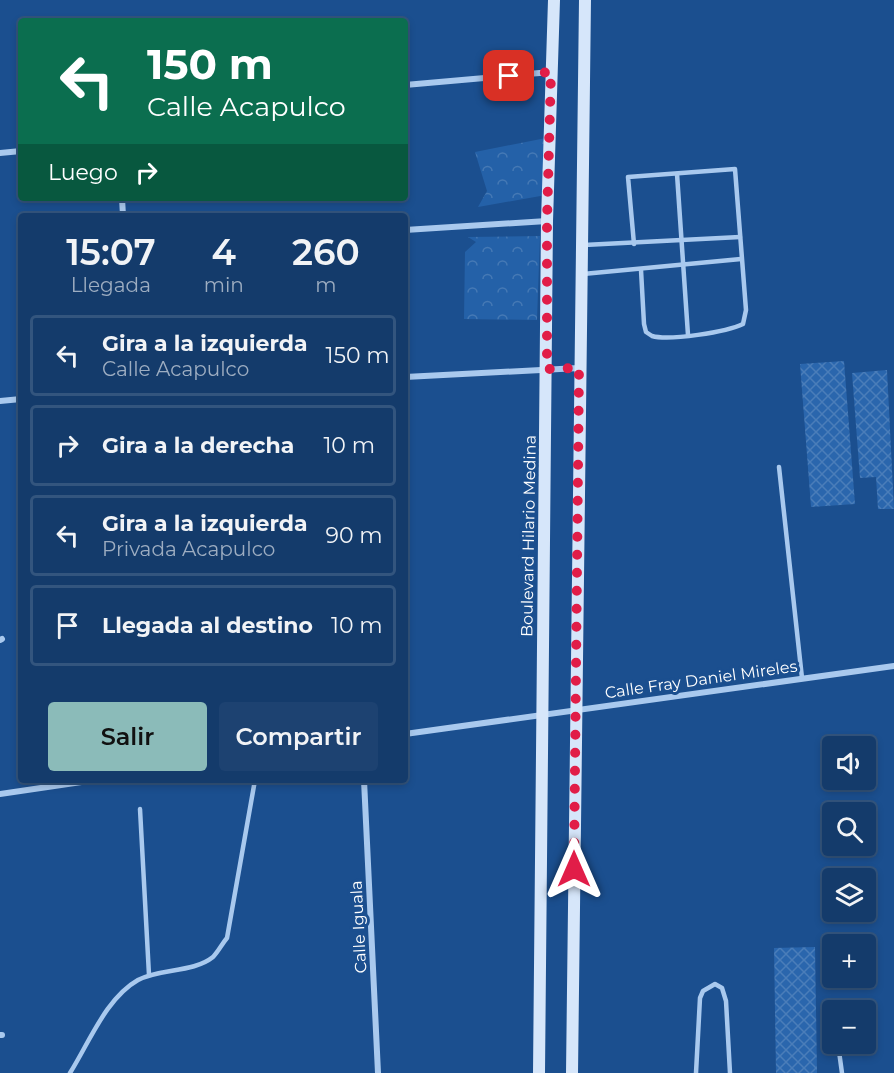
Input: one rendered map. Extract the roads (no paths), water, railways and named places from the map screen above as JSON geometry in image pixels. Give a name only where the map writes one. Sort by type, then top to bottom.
[{"type":"main road","name":"Boulevard Hilario Medina","points":[[539,1073],[547,221],[554,0]]},
{"type":"main road","points":[[572,1073],[580,245],[585,0]]},
{"type":"street","points":[[408,86],[551,72]]},
{"type":"street","points":[[0,153],[18,151]]},
{"type":"street","points":[[408,230],[547,221]]},
{"type":"street","points":[[408,377],[579,368]]},
{"type":"street","points":[[0,400],[18,399]]},
{"type":"street","name":"Calle Fray Daniel Mireles","points":[[408,734],[894,666]]},
{"type":"street","points":[[0,794],[74,783]]},
{"type":"street","name":"Calle Iguala","points":[[364,783],[378,1073]]},
{"type":"lane","points":[[634,244],[628,177],[735,169],[746,310],[743,324],[735,328],[658,338],[646,332],[641,270]]},
{"type":"lane","points":[[677,174],[688,335]]},
{"type":"lane","points":[[580,245],[740,237]]},
{"type":"lane","points":[[580,274],[741,259]]},
{"type":"lane","points":[[779,467],[802,678]]},
{"type":"lane","points":[[70,1073],[112,1004],[136,981],[149,975],[195,965],[213,957],[227,938],[254,783]]},
{"type":"lane","points":[[140,809],[149,975]]},
{"type":"lane","points":[[696,1073],[700,998],[703,991],[715,984],[722,987],[726,1001],[730,1073]]},
{"type":"lane","points":[[839,1054],[842,1073]]}]
